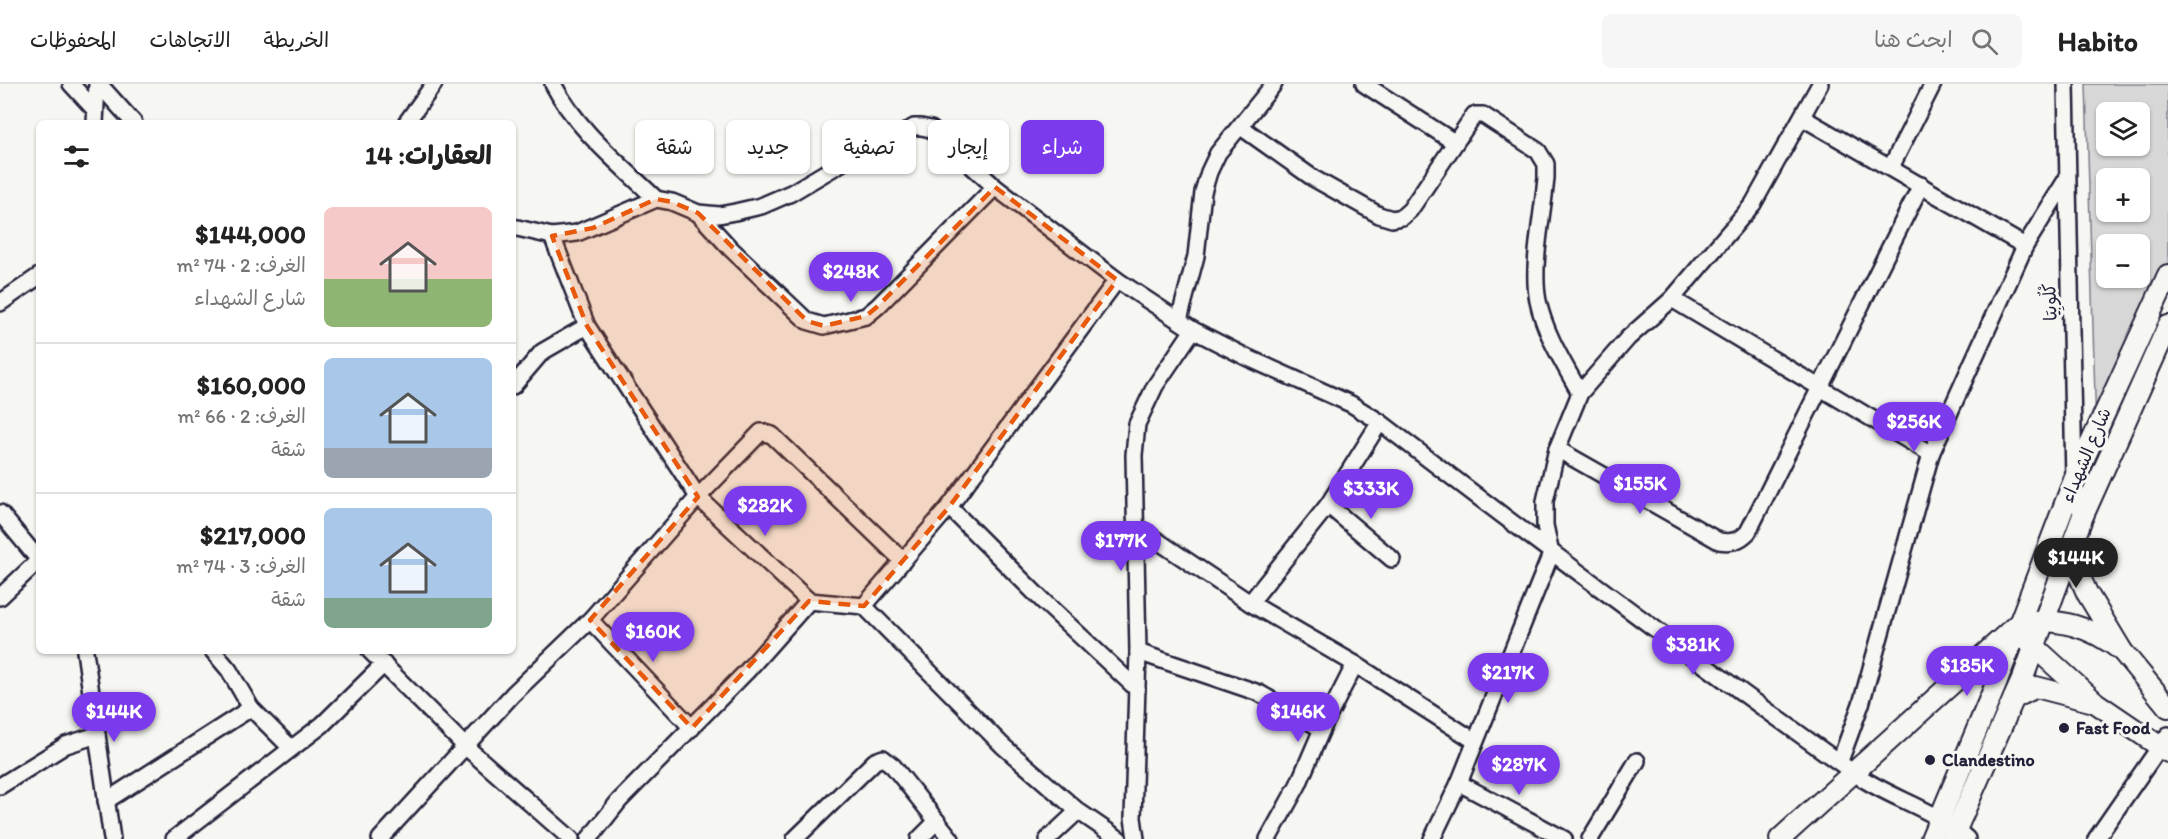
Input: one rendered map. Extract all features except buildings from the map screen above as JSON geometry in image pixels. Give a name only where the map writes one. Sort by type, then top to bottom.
[{"type":"street","points":[[71,84],[95,116]]},
{"type":"street","points":[[95,116],[98,84]]},
{"type":"street","points":[[98,84],[131,120]]},
{"type":"street","points":[[408,120],[435,84]]},
{"type":"street","points":[[553,84],[565,106],[588,132],[656,199],[672,202],[698,213],[719,215],[761,206],[791,193],[855,155],[880,147],[914,128],[931,129],[996,187],[1117,280],[1193,330],[1246,357],[1351,404],[1380,422],[1551,554],[1847,767],[1940,818],[1959,836]]},
{"type":"street","points":[[1179,320],[1196,256],[1203,192],[1209,172],[1218,153],[1274,84]]},
{"type":"street","points":[[1364,84],[1454,142]]},
{"type":"street","points":[[1432,839],[1459,783],[1551,554],[1545,525],[1545,501],[1557,449],[1580,393],[1628,338],[1672,299],[1753,204],[1820,84]]},
{"type":"street","points":[[1891,167],[1933,84]]},
{"type":"street","name":"كْلُوبِيَا","points":[[2066,84],[2066,180],[2074,480],[2082,518]]},
{"type":"street","points":[[1241,127],[1313,178],[1379,215],[1392,219],[1402,218],[1410,210],[1473,115],[1478,114],[1544,158],[1546,178],[1536,279],[1538,300],[1549,334],[1580,393]]},
{"type":"street","points":[[1803,118],[2025,246]]},
{"type":"street","points":[[1847,767],[1861,704],[1931,454],[2025,246],[2066,180]]},
{"type":"street","points":[[1557,449],[1719,541],[1733,542],[1748,532],[1921,185]]},
{"type":"street","points":[[698,213],[730,248],[807,321],[824,326],[866,316],[996,187]]},
{"type":"street","points":[[516,228],[552,236],[593,228],[656,199]]},
{"type":"street","points":[[552,236],[587,326],[698,497],[809,601],[864,606],[1003,746],[1078,812],[1119,839]]},
{"type":"street","name":"شارع الشهداء","points":[[1931,839],[2019,627],[2074,480],[2168,275]]},
{"type":"street","points":[[0,303],[36,278]]},
{"type":"street","points":[[864,606],[950,507],[1117,280]]},
{"type":"street","points":[[1672,299],[1931,454]]},
{"type":"street","points":[[516,382],[542,352],[587,326]]},
{"type":"street","name":"شارع الشهداء","points":[[1959,836],[2082,518],[2168,326]]},
{"type":"street","points":[[1136,839],[1133,818],[1138,652],[1134,456],[1137,424],[1155,386],[1193,330]]},
{"type":"street","points":[[1250,603],[1328,505],[1380,422]]},
{"type":"street","points":[[380,839],[513,694],[590,620],[756,435],[767,431],[903,561]]},
{"type":"street","points":[[1328,505],[1392,560]]},
{"type":"street","points":[[950,507],[1137,689]]},
{"type":"street","points":[[0,513],[36,556]]},
{"type":"street","points":[[1137,528],[1250,603],[1355,664],[1475,741]]},
{"type":"street","points":[[2069,552],[2087,593],[2122,651],[2168,707]]},
{"type":"street","points":[[0,597],[36,563]]},
{"type":"street","points":[[589,839],[620,801],[692,728],[809,601]]},
{"type":"street","points":[[1780,839],[1847,767],[2019,627],[2044,619],[2077,625],[2094,632],[2122,651]]},
{"type":"street","points":[[590,620],[692,728]]},
{"type":"street","points":[[2019,627],[2034,646],[2096,703],[2165,744],[2096,839]]},
{"type":"street","points":[[1138,652],[1259,693],[1322,729]]},
{"type":"street","points":[[85,654],[112,839]]},
{"type":"street","points":[[216,654],[230,670],[251,708],[291,748]]},
{"type":"street","points":[[373,654],[466,747],[571,839]]},
{"type":"street","points":[[174,839],[322,725],[384,664]]},
{"type":"street","points":[[1268,839],[1298,785],[1322,729],[1355,664]]},
{"type":"street","points":[[2014,698],[2036,687],[2096,703]]},
{"type":"street","points":[[106,801],[251,708]]},
{"type":"street","points":[[0,786],[66,746],[97,735]]},
{"type":"street","points":[[795,839],[875,761],[883,758],[893,766],[951,839]]},
{"type":"street","points":[[1590,839],[1637,761]]},
{"type":"street","points":[[1459,783],[1564,839]]},
{"type":"street","points":[[1048,839],[1078,812]]},
{"type":"street","points":[[919,839],[937,821]]},
{"type":"highlighted area","points":[[995,187],[1117,280],[949,507],[864,606],[809,601],[692,728],[590,620],[698,497],[587,326],[552,236],[593,228],[656,199],[672,202],[698,213],[807,321],[824,326],[866,316]]},
{"type":"shaded area","points":[[2086,84],[2168,84],[2168,264],[2142,319],[2096,432]]},
{"type":"place","name":"Fast Food","points":[[2064,728]]},
{"type":"place","name":"Clandestino","points":[[1930,760]]}]
